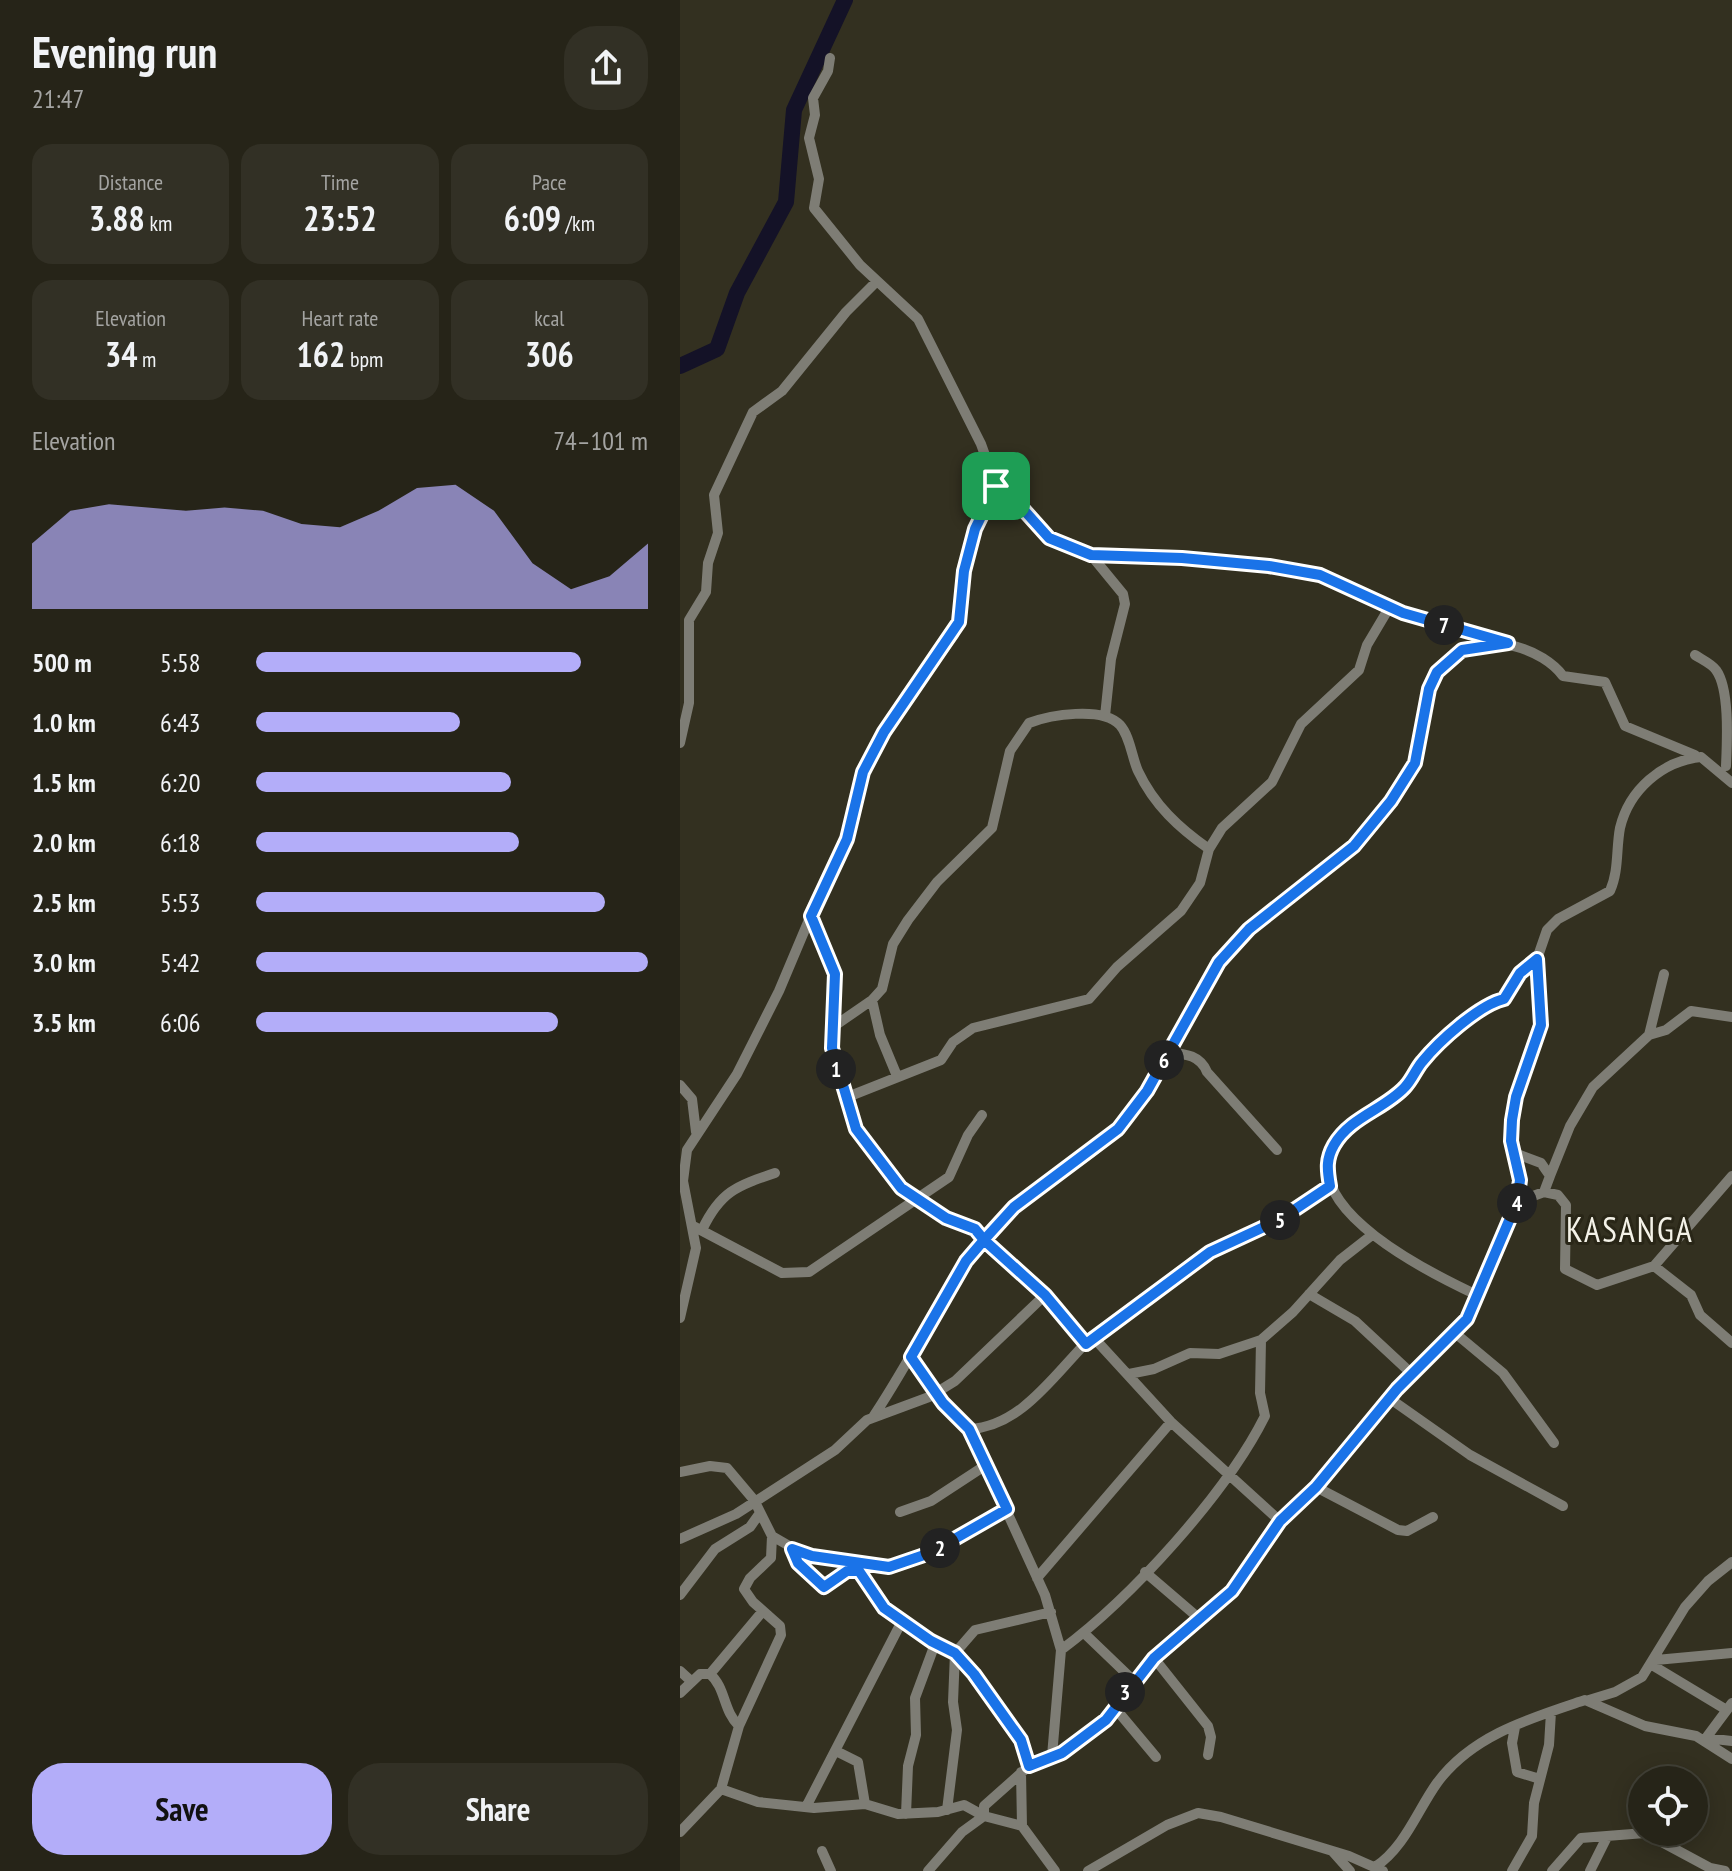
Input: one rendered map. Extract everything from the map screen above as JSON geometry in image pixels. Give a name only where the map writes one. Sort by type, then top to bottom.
[{"type":"street","points":[[830,58],[828,71],[813,98],[815,115],[809,138],[819,179],[814,208],[877,281],[918,319],[981,444],[996,486],[1014,499],[1049,538],[1091,555],[1182,558],[1282,568],[1331,579],[1389,608],[1508,643],[1555,666],[1563,676],[1605,682],[1625,726],[1669,747],[1726,766]]},
{"type":"street","points":[[680,743],[689,703],[689,620],[706,592],[708,563],[718,533],[714,495],[753,412],[782,391],[846,312],[877,281]]},
{"type":"street","points":[[680,1318],[696,1248],[695,1225],[683,1170],[687,1150],[752,1048],[847,839],[863,772],[884,732],[959,622],[964,571],[975,529],[996,486]]},
{"type":"street","points":[[1091,555],[1123,594],[1125,604],[1111,659],[1105,716]]},
{"type":"street","points":[[845,1098],[941,1060],[953,1042],[973,1028],[1089,999],[1117,967],[1181,911],[1200,883],[1209,849],[1237,811],[1279,772],[1301,724],[1359,670],[1367,645],[1389,608]]},
{"type":"street","points":[[680,1539],[736,1514],[835,1450],[873,1417],[966,1261],[1014,1207],[1118,1129],[1147,1091],[1219,962],[1249,929],[1354,846],[1407,779],[1415,763],[1429,689],[1437,672],[1462,650],[1508,643]]},
{"type":"street","points":[[1695,655],[1716,669],[1720,681],[1726,716],[1726,766],[1732,783]]},
{"type":"street","points":[[833,1027],[872,1000],[882,989],[893,944],[908,920],[937,882],[992,828],[1010,751],[1021,733],[1041,719],[1105,716],[1120,726],[1146,786],[1167,814],[1209,849]]},
{"type":"street","points":[[984,1816],[984,1806],[1025,1769],[1084,1738],[1115,1708],[1133,1680],[1154,1658],[1232,1591],[1280,1521],[1316,1487],[1389,1398],[1467,1319],[1517,1202],[1520,1180],[1517,1154],[1511,1141],[1514,1105],[1541,1018],[1537,959],[1547,930],[1558,919],[1610,891],[1616,879],[1620,829],[1631,799],[1673,763],[1701,757]]},
{"type":"street","points":[[811,916],[835,974],[832,1048],[856,1129],[873,1156],[915,1199],[946,1218],[975,1229],[1090,1341],[1129,1374],[1171,1422],[1280,1521]]},
{"type":"street","points":[[1479,1296],[1404,1257],[1372,1235],[1330,1186],[1327,1160],[1336,1141],[1363,1116],[1404,1088],[1423,1061],[1475,1013],[1490,1003],[1504,999],[1520,973],[1537,959]]},
{"type":"street","points":[[1649,1035],[1664,974]]},
{"type":"street","points":[[872,1000],[880,1035],[897,1076]]},
{"type":"street","points":[[1544,1192],[1570,1126],[1593,1087],[1649,1035],[1666,1030],[1691,1011],[1732,1017]]},
{"type":"street","points":[[1168,1052],[1189,1054],[1203,1063],[1250,1122],[1277,1150]]},
{"type":"street","points":[[680,1085],[692,1099],[696,1132]]},
{"type":"street","points":[[680,1214],[782,1273],[802,1274],[836,1256],[949,1177],[968,1135],[982,1115]]},
{"type":"street","points":[[1517,1154],[1541,1163],[1550,1176]]},
{"type":"street","points":[[695,1225],[725,1195],[775,1173]]},
{"type":"street","points":[[1517,1202],[1544,1192],[1558,1195],[1566,1205],[1562,1259],[1568,1273],[1597,1285],[1654,1266],[1732,1176]]},
{"type":"street","points":[[969,1429],[989,1426],[1013,1413],[1055,1379],[1090,1341],[1210,1252],[1279,1220],[1330,1186]]},
{"type":"street","points":[[1129,1374],[1154,1369],[1190,1353],[1219,1354],[1261,1340],[1340,1260],[1372,1235]]},
{"type":"street","points":[[1654,1266],[1691,1295],[1700,1315],[1732,1343]]},
{"type":"street","points":[[1309,1294],[1355,1321],[1412,1374]]},
{"type":"street","points":[[873,1417],[936,1393],[976,1363],[1045,1295]]},
{"type":"street","points":[[1455,1333],[1503,1373],[1554,1443]]},
{"type":"street","points":[[1061,1650],[1084,1633],[1145,1572],[1230,1476],[1265,1416],[1261,1403],[1261,1340]]},
{"type":"street","points":[[911,1357],[936,1393],[969,1429],[1051,1612],[1061,1650],[1052,1756]]},
{"type":"street","points":[[1389,1398],[1470,1455],[1563,1506]]},
{"type":"street","points":[[1037,1578],[1171,1422]]},
{"type":"street","points":[[900,1512],[931,1501],[986,1465]]},
{"type":"street","points":[[680,1472],[725,1467],[754,1500],[772,1536],[792,1549],[812,1556],[889,1567],[961,1538],[1007,1509]]},
{"type":"street","points":[[1316,1487],[1398,1530],[1407,1531],[1433,1517]]},
{"type":"street","points":[[683,1593],[715,1549],[750,1527],[760,1513]]},
{"type":"street","points":[[681,1830],[721,1789],[739,1726],[781,1635],[780,1626],[762,1612],[744,1589],[750,1578],[771,1558],[772,1536]]},
{"type":"street","points":[[792,1549],[798,1563],[824,1587],[847,1571],[859,1571]]},
{"type":"street","points":[[848,1560],[859,1571],[874,1596],[902,1621],[935,1644],[955,1653],[1021,1740],[1025,1769],[1022,1826]]},
{"type":"street","points":[[847,1571],[848,1560]]},
{"type":"street","points":[[1088,1871],[1167,1825],[1198,1813],[1221,1817],[1379,1869],[1434,1786],[1472,1746],[1551,1712],[1629,1685],[1654,1663],[1666,1635],[1685,1607],[1732,1562]]},
{"type":"street","points":[[1145,1572],[1201,1620]]},
{"type":"street","points":[[680,1580],[683,1593]]},
{"type":"street","points":[[710,1674],[762,1612]]},
{"type":"street","points":[[947,1810],[957,1730],[953,1702],[955,1653],[975,1630],[1051,1612]]},
{"type":"street","points":[[806,1807],[902,1621]]},
{"type":"street","points":[[1084,1633],[1133,1680]]},
{"type":"street","points":[[906,1814],[908,1766],[916,1735],[915,1698],[935,1644]]},
{"type":"street","points":[[1654,1663],[1732,1653]]},
{"type":"street","points":[[1154,1658],[1208,1726],[1211,1737],[1208,1755]]},
{"type":"street","points":[[1654,1663],[1728,1706],[1701,1737]]},
{"type":"street","points":[[680,1671],[691,1681]]},
{"type":"street","points":[[680,1693],[700,1674],[710,1674]]},
{"type":"street","points":[[710,1674],[719,1685],[725,1708],[739,1726]]},
{"type":"street","points":[[1589,1700],[1645,1726],[1732,1741]]},
{"type":"street","points":[[1115,1708],[1156,1757]]},
{"type":"street","points":[[1512,1871],[1530,1842],[1549,1745],[1551,1712]]},
{"type":"street","points":[[1515,1727],[1512,1743],[1517,1772],[1540,1779]]},
{"type":"street","points":[[1701,1737],[1732,1759]]},
{"type":"street","points":[[836,1751],[858,1762],[865,1804]]},
{"type":"street","points":[[721,1789],[758,1802],[806,1807],[865,1804],[906,1814],[964,1805],[984,1816],[1022,1826],[1055,1871]]},
{"type":"street","points":[[928,1871],[962,1832],[984,1816]]},
{"type":"street","points":[[1552,1871],[1580,1839],[1648,1834],[1710,1868],[1725,1871]]},
{"type":"street","points":[[1590,1871],[1607,1837]]},
{"type":"street","points":[[822,1851],[831,1871]]},
{"type":"street","points":[[1333,1852],[1350,1871]]},
{"type":"waterway","points":[[680,366],[717,349],[737,293],[786,202],[794,110],[845,0]]},
{"type":"district","name":"KASANGA","points":[[1630,1230]]},
{"type":"route","points":[[996,486],[988,508],[975,529],[964,571],[963,607],[954,635],[884,732],[863,772],[847,839],[811,916],[835,974],[832,1048],[856,1129],[901,1188],[946,1218],[975,1229],[984,1240],[966,1261],[911,1357],[943,1403],[969,1429],[1007,1509],[961,1538],[889,1567],[812,1556],[792,1549],[798,1563],[824,1587],[847,1571],[859,1571],[884,1608],[931,1641],[955,1653],[974,1674],[1021,1740],[1029,1766],[1062,1753],[1106,1720],[1133,1680],[1154,1658],[1232,1591],[1280,1521],[1316,1487],[1397,1389],[1467,1319],[1491,1269],[1517,1202],[1520,1180],[1517,1154],[1511,1141],[1512,1120],[1521,1079],[1541,1025],[1542,1002],[1537,959],[1520,973],[1504,999],[1490,1003],[1475,1013],[1423,1061],[1404,1088],[1363,1116],[1336,1141],[1327,1160],[1330,1186],[1279,1220],[1210,1252],[1086,1344],[1045,1295],[984,1240],[1014,1207],[1118,1129],[1147,1091],[1219,962],[1249,929],[1354,846],[1391,801],[1415,763],[1429,689],[1437,672],[1462,650],[1508,643],[1389,608],[1358,590],[1341,586],[1320,575],[1269,566],[1182,558],[1091,555],[1067,548],[1049,538],[1014,499],[996,486]]}]
